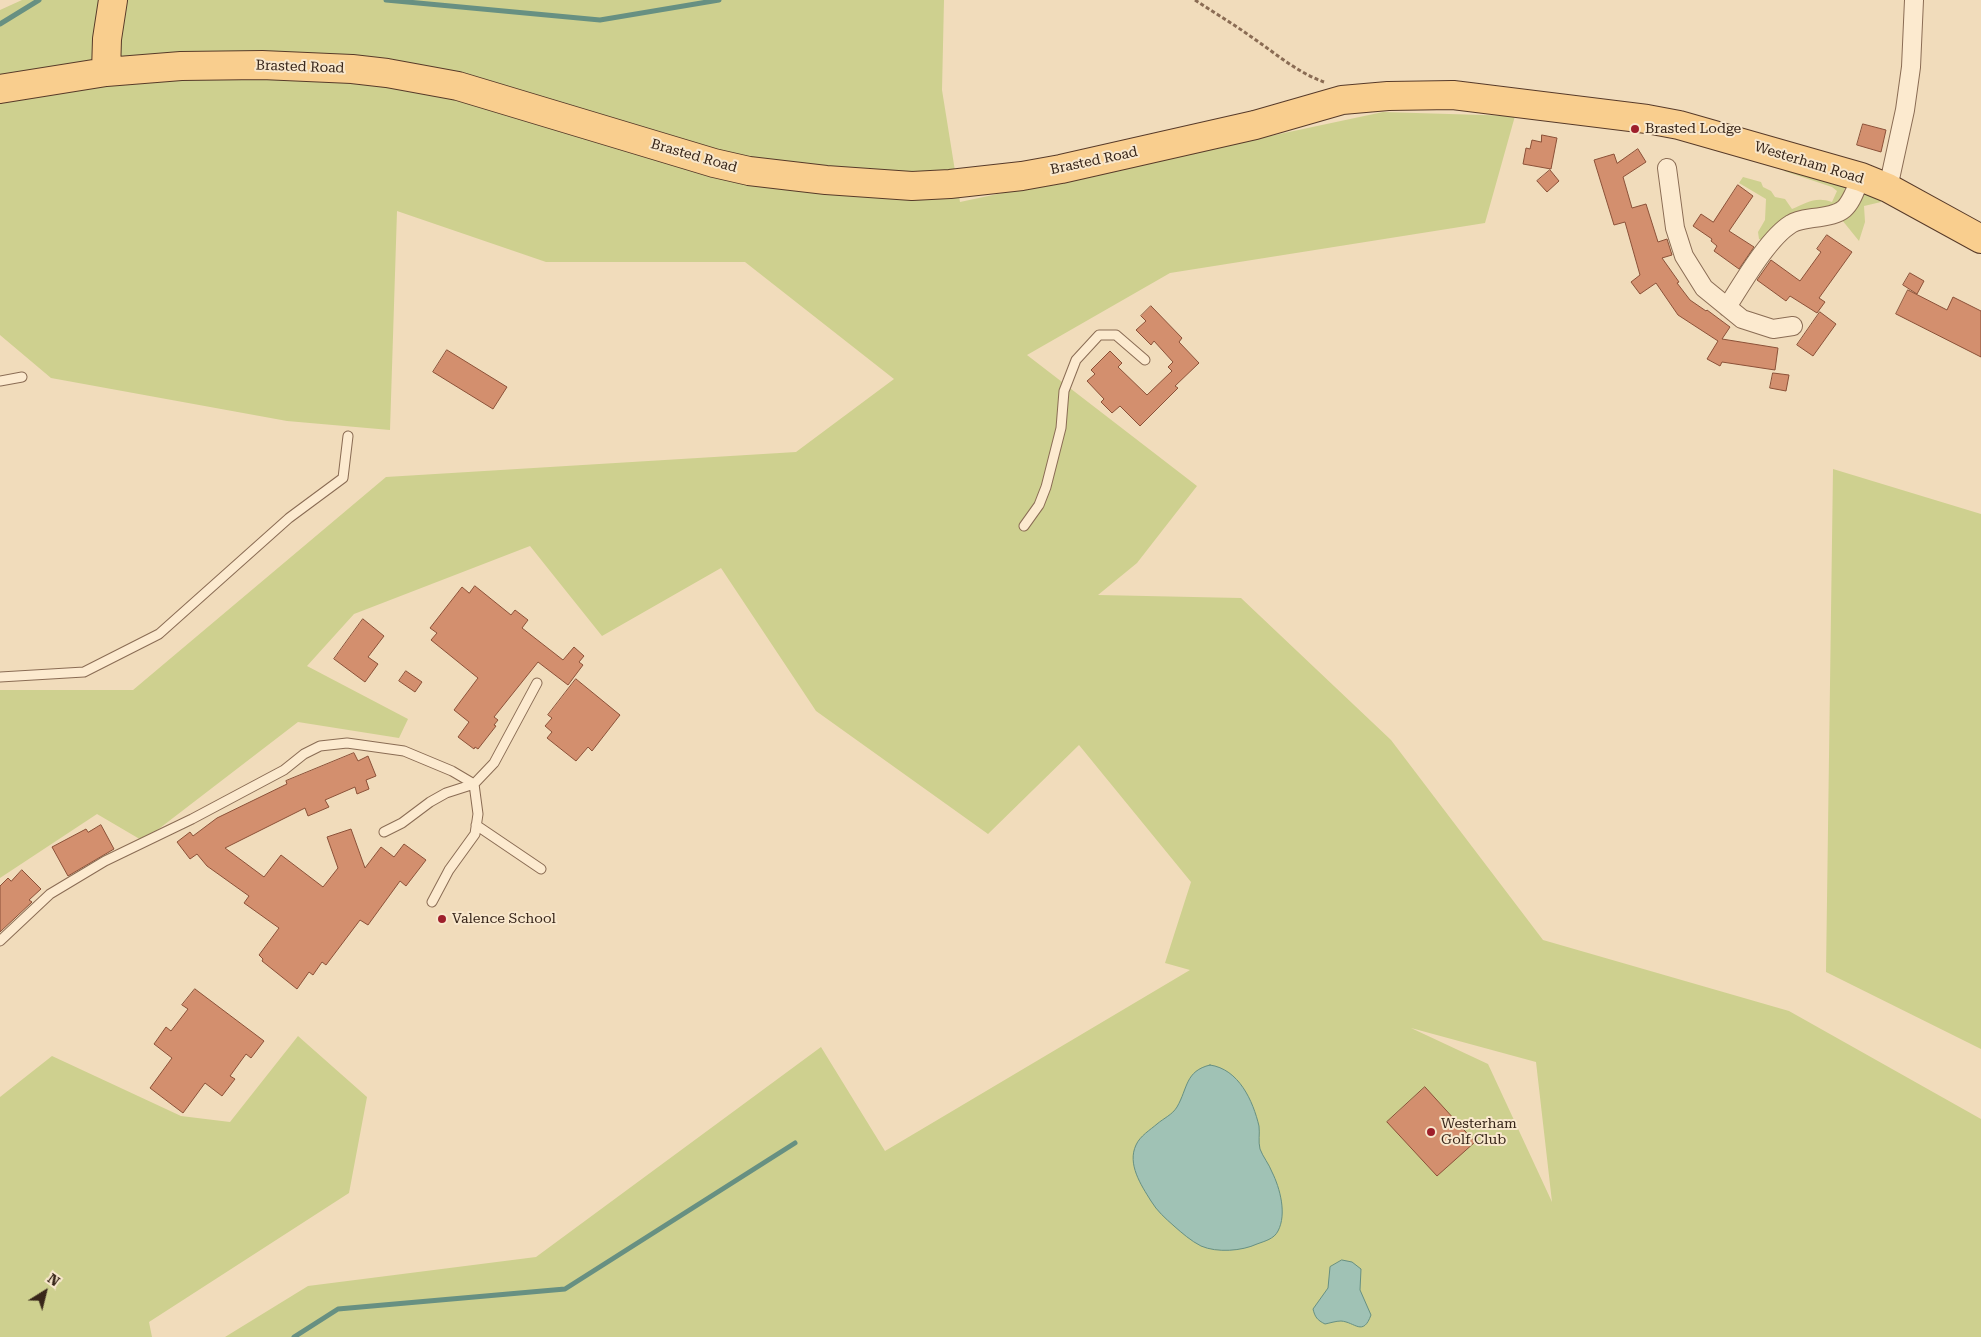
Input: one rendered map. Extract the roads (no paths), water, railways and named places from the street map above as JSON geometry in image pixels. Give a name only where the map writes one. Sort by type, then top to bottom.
[{"type":"main road","points":[[106,72],[106,46],[113,0]]},
{"type":"main road","name":"Brasted Road","points":[[0,88],[106,72],[181,66],[262,65],[352,69],[387,73],[458,86],[749,171],[787,177],[912,186],[985,181],[1061,169],[1255,125],[1342,100],[1388,96]]},
{"type":"main road","name":"Westerham Road","points":[[1388,96],[1453,95],[1647,119],[1688,128],[1861,177],[1888,188],[1981,239]]},
{"type":"street","points":[[1888,188],[1912,67],[1914,0]]},
{"type":"street","points":[[1667,168],[1675,228],[1684,256],[1704,288],[1742,318],[1772,329],[1792,326]]},
{"type":"street","points":[[1727,307],[1778,235],[1791,224],[1805,219],[1840,213],[1846,208],[1852,198],[1861,177]]},
{"type":"lane","points":[[1024,526],[1039,506],[1046,487],[1060,428],[1064,391],[1076,360],[1099,335],[1116,335],[1145,360]]},
{"type":"lane","points":[[0,381],[22,376]]},
{"type":"lane","points":[[0,677],[84,672],[159,634],[290,518],[343,478],[348,436]]},
{"type":"lane","points":[[384,832],[402,823],[430,802],[446,793],[474,784],[494,763],[537,683]]},
{"type":"lane","points":[[0,941],[50,894],[105,861],[192,819],[275,774],[304,754],[320,746],[347,744],[404,751],[452,771],[474,784]]},
{"type":"lane","points":[[432,902],[449,870],[475,834],[478,814],[474,784]]},
{"type":"lane","points":[[476,826],[541,869]]},
{"type":"waterway","points":[[0,24],[39,0]]},
{"type":"waterway","points":[[386,0],[600,20],[719,0]]},
{"type":"waterway","points":[[294,1337],[338,1309],[565,1289],[795,1143]]},
{"type":"place","name":"Brasted Lodge","points":[[1635,129]]},
{"type":"place","name":"Valence School","points":[[442,919]]},
{"type":"place","name":"Westerham Golf Club","points":[[1431,1132]]}]
